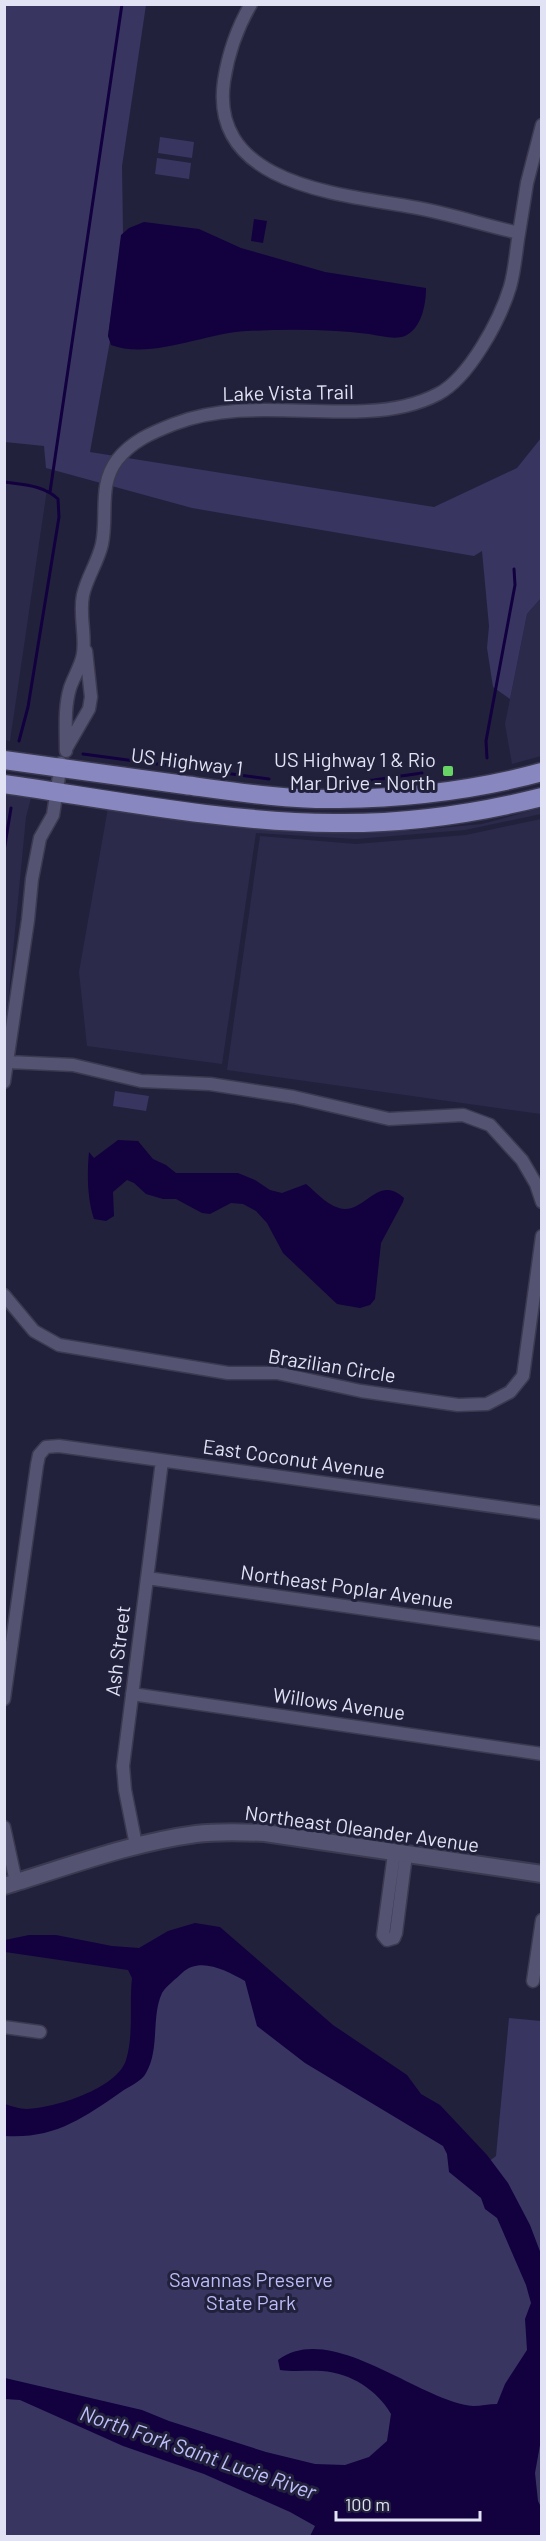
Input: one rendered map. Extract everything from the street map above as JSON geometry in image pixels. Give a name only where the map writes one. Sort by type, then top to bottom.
[{"type":"main road","name":"US Highway 1","points":[[4,760],[269,795],[338,799],[395,797],[452,790],[542,772]]},
{"type":"main road","points":[[4,784],[220,815],[279,821],[336,823],[453,815],[542,797]]},
{"type":"street","points":[[251,4],[231,49],[222,97],[224,118],[230,132],[237,144],[252,159],[272,172],[329,193],[422,209],[519,233]]},
{"type":"street","name":"Lake Vista Trail","points":[[66,751],[66,708],[71,686],[81,664],[84,644],[82,604],[102,542],[105,489],[116,462],[130,447],[147,435],[193,417],[218,412],[289,409],[366,411],[401,407],[439,394],[472,363],[493,328],[510,286],[527,183],[542,125]]},
{"type":"street","name":"Lake Vista Trail","points":[[56,792],[60,768],[69,740],[89,709],[91,697],[88,657],[84,644]]},
{"type":"street","points":[[4,1082],[32,879],[40,838],[53,815],[56,792]]},
{"type":"street","points":[[8,1062],[73,1065],[141,1081],[210,1084],[294,1097],[389,1119],[463,1115],[490,1125],[522,1160],[536,1184],[542,1202]]},
{"type":"street","name":"Brazilian Circle","points":[[4,1295],[34,1331],[59,1345],[228,1373],[277,1373],[361,1391],[458,1405],[487,1404],[510,1392],[523,1376],[542,1236]]},
{"type":"street","name":"East Coconut Avenue","points":[[4,1699],[37,1465],[43,1450],[51,1446],[542,1513]]},
{"type":"street","name":"Ash Street","points":[[136,1845],[125,1790],[123,1766],[162,1461]]},
{"type":"street","name":"Northeast Poplar Avenue","points":[[147,1578],[542,1634]]},
{"type":"street","name":"Willows Avenue","points":[[132,1694],[542,1754]]},
{"type":"street","points":[[4,1827],[10,1884]]},
{"type":"street","name":"Northeast Oleander Avenue","points":[[10,1884],[136,1845],[197,1834],[230,1832],[265,1833],[542,1875]]},
{"type":"street","points":[[400,1855],[396,1934],[394,1938],[387,1940],[382,1935],[400,1855]]},
{"type":"street","points":[[533,1981],[542,1920]]},
{"type":"street","points":[[4,2027],[40,2032]]},
{"type":"shaded area","points":[[5,482],[47,489],[10,741],[4,740]]},
{"type":"shaded area","points":[[541,598],[541,756],[512,764],[505,724],[527,614]]},
{"type":"shaded area","points":[[5,794],[31,798],[26,817],[5,1034]]},
{"type":"shaded area","points":[[108,808],[296,827],[410,831],[482,824],[541,808],[541,814],[465,830],[356,839],[256,833],[222,1064],[87,1046],[79,972]]},
{"type":"shaded area","points":[[541,819],[541,1114],[227,1070],[260,836],[356,844],[466,835]]},
{"type":"green space","points":[[4,5],[146,5],[122,166],[123,233],[108,336],[110,341],[90,452],[434,507],[517,468],[541,438],[541,598],[527,614],[510,699],[493,687],[487,648],[489,626],[482,551],[474,556],[192,508],[46,468],[44,446],[5,442]]},
{"type":"green space","points":[[160,137],[194,142],[192,158],[158,153]]},
{"type":"green space","points":[[157,158],[191,163],[189,179],[155,174]]},
{"type":"green space","points":[[115,1091],[149,1096],[146,1111],[113,1106]]},
{"type":"green space","name":"Savannas Preserve State Park","points":[[211,1948],[475,2172],[496,2156],[509,2018],[541,2021],[541,2536],[5,2536],[4,2133],[114,2088],[137,2058],[155,1978]]},
{"type":"water","points":[[254,219],[267,221],[263,243],[251,241]]},
{"type":"water","points":[[144,222],[199,229],[241,248],[325,272],[426,288],[422,315],[411,332],[397,338],[339,331],[277,330],[230,333],[160,348],[126,349],[111,345],[108,336],[121,235],[129,228]]},
{"type":"water","points":[[118,1140],[138,1141],[153,1159],[176,1173],[238,1173],[270,1190],[282,1193],[306,1184],[324,1200],[339,1208],[353,1208],[380,1191],[395,1192],[404,1198],[381,1243],[375,1299],[370,1305],[360,1308],[337,1304],[283,1253],[267,1223],[256,1211],[243,1204],[231,1203],[210,1214],[202,1213],[176,1199],[163,1199],[146,1194],[127,1180],[113,1192],[114,1216],[106,1221],[94,1219],[88,1186],[89,1152],[94,1158]]},
{"type":"water","name":"North Fork Saint Lucie River","points":[[195,1923],[220,1927],[333,2025],[407,2075],[421,2094],[440,2105],[487,2155],[508,2183],[530,2225],[541,2254],[542,2434],[535,2473],[538,2501],[541,2507],[541,2536],[310,2536],[315,2526],[290,2512],[204,2474],[123,2446],[20,2400],[5,2399],[5,2378],[142,2410],[266,2452],[315,2464],[345,2465],[369,2457],[387,2441],[391,2414],[371,2390],[353,2379],[333,2372],[280,2370],[278,2360],[299,2350],[323,2350],[349,2356],[451,2401],[476,2406],[497,2404],[505,2384],[527,2350],[525,2319],[531,2303],[526,2285],[497,2218],[485,2209],[481,2198],[449,2172],[447,2154],[443,2146],[305,2063],[257,2026],[245,1981],[222,1970],[205,1965],[189,1968],[164,1990],[157,2012],[153,2054],[144,2076],[138,2081],[80,2119],[53,2131],[5,2136],[5,2104],[27,2109],[68,2101],[98,2088],[111,2080],[120,2070],[126,2060],[130,2040],[132,1978],[128,1970],[5,1952],[5,1940],[29,1935],[56,1935],[112,1946],[139,1948],[168,1931]]},
{"type":"waterway","points":[[50,492],[122,4]]},
{"type":"waterway","points":[[4,482],[40,488],[58,499],[59,517],[28,707],[19,741]]},
{"type":"waterway","points":[[487,758],[486,741],[515,585],[514,569]]},
{"type":"waterway","points":[[83,754],[269,779]]},
{"type":"waterway","points":[[326,781],[374,780],[422,773]]},
{"type":"waterway","points":[[4,851],[11,808]]},
{"type":"place","name":"US Highway 1 & Rio Mar Drive - North","points":[[448,771]]}]
